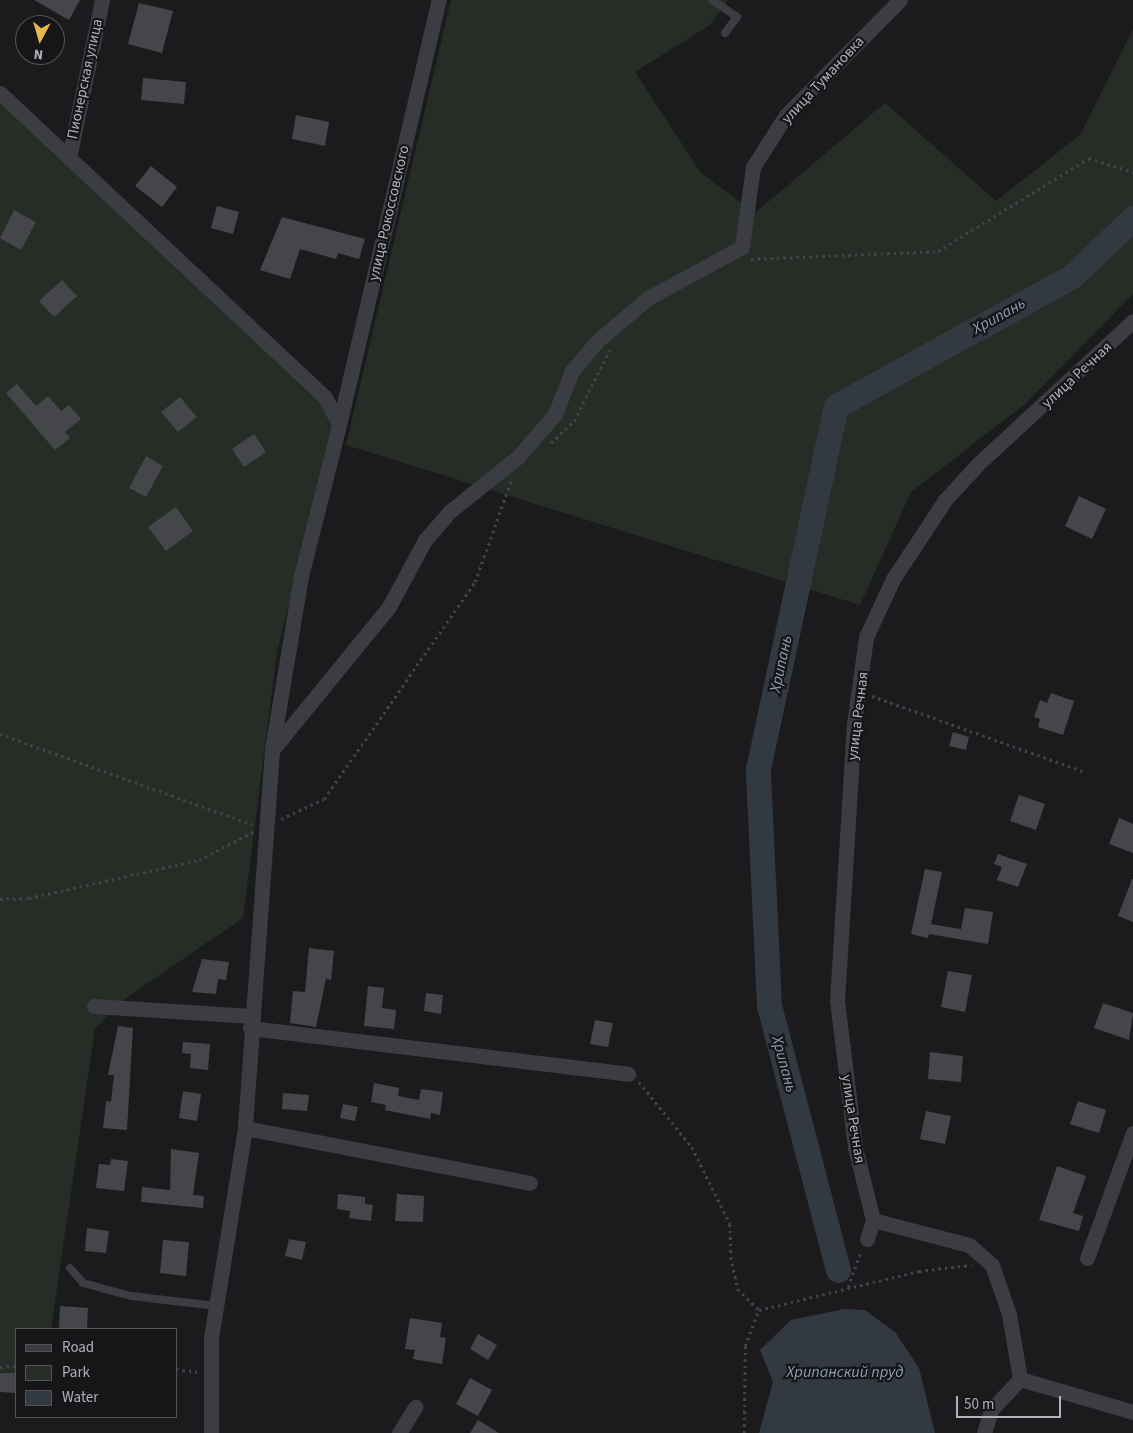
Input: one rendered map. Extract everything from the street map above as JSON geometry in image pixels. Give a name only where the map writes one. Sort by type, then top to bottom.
[{"type":"street","name":"Пионерская улица","points":[[69,158],[102,0]]},
{"type":"street","name":"улица Рокоссовского","points":[[211,1433],[211,1376],[216,1306],[245,1128],[251,1022],[272,750],[301,576],[339,426],[439,0]]},
{"type":"street","name":"улица Тумановка","points":[[272,750],[389,607],[425,540],[449,512],[518,456],[555,414],[572,371],[596,342],[648,298],[742,247],[753,167],[786,115],[900,0]]},
{"type":"street","points":[[0,93],[325,397],[339,426]]},
{"type":"street","name":"улица Речная","points":[[873,1220],[855,1147],[837,1001],[854,724],[861,692],[866,637],[893,579],[946,500],[980,463],[1133,321]]},
{"type":"street","points":[[94,1006],[251,1022],[628,1074]]},
{"type":"street","points":[[245,1128],[530,1183]]},
{"type":"street","points":[[1087,1258],[1133,1133]]},
{"type":"street","points":[[867,1239],[873,1220],[969,1245],[992,1265],[1009,1314],[1020,1379]]},
{"type":"street","points":[[1020,1379],[1133,1412]]},
{"type":"street","points":[[984,1433],[991,1410],[1020,1379]]},
{"type":"street","points":[[399,1433],[415,1407]]},
{"type":"lane","points":[[712,0],[737,17],[725,33]]},
{"type":"lane","points":[[70,1268],[83,1283],[131,1296],[216,1306]]},
{"type":"path","points":[[740,260],[938,251],[1089,158],[1133,172]]},
{"type":"path","points":[[547,446],[574,421],[613,344]]},
{"type":"path","points":[[0,898],[29,898],[199,860],[324,799],[475,582],[512,478]]},
{"type":"path","points":[[861,692],[1085,772]]},
{"type":"path","points":[[0,734],[28,740],[239,822]]},
{"type":"path","points":[[628,1074],[660,1104],[692,1147],[730,1224],[731,1257],[738,1289],[759,1310]]},
{"type":"path","points":[[848,1287],[867,1239]]},
{"type":"path","points":[[759,1310],[919,1271],[992,1265]]},
{"type":"path","points":[[744,1433],[745,1346],[759,1310]]},
{"type":"path","points":[[0,1367],[15,1366]]},
{"type":"path","points":[[178,1369],[211,1376]]},
{"type":"green space","points":[[451,0],[728,0],[710,25],[635,72],[701,173],[755,213],[885,103],[996,201],[1080,135],[1133,29],[1133,294],[1025,404],[911,492],[860,605],[346,445]]},
{"type":"green space","points":[[0,102],[321,401],[333,431],[277,652],[243,918],[126,998],[95,1029],[51,1328],[15,1328],[15,1373],[0,1374]]},
{"type":"water","name":"Хрипанский пруд","points":[[844,1309],[865,1310],[895,1332],[919,1368],[935,1433],[759,1433],[773,1382],[760,1350],[791,1320]]},
{"type":"building","points":[[34,0],[80,0],[69,20],[65,18],[65,15],[60,15]]},
{"type":"building","points":[[139,3],[173,11],[162,53],[128,44]]},
{"type":"building","points":[[143,78],[186,82],[184,104],[141,100]]},
{"type":"building","points":[[296,115],[329,122],[325,146],[292,139]]},
{"type":"building","points":[[151,166],[177,187],[162,207],[135,186]]},
{"type":"building","points":[[217,206],[239,212],[233,234],[211,228]]},
{"type":"building","points":[[14,210],[36,222],[21,250],[0,238]]},
{"type":"building","points":[[282,217],[365,239],[359,259],[338,253],[336,259],[300,249],[290,279],[260,270]]},
{"type":"building","points":[[62,280],[77,296],[54,317],[39,301]]},
{"type":"building","points":[[17,384],[36,406],[48,396],[61,411],[69,405],[81,419],[65,432],[70,438],[55,450],[6,393]]},
{"type":"building","points":[[180,397],[197,417],[178,432],[161,412]]},
{"type":"building","points":[[254,434],[266,452],[244,467],[232,449]]},
{"type":"building","points":[[146,456],[163,466],[146,497],[129,488]]},
{"type":"building","points":[[1079,496],[1106,509],[1092,539],[1065,526]]},
{"type":"building","points":[[176,507],[193,531],[166,551],[148,527]]},
{"type":"building","points":[[1051,693],[1074,701],[1063,735],[1038,727],[1040,719],[1034,717],[1040,700],[1047,703]]},
{"type":"building","points":[[953,732],[969,737],[966,750],[949,746]]},
{"type":"building","points":[[1019,795],[1045,804],[1036,830],[1010,821]]},
{"type":"building","points":[[1119,818],[1133,824],[1133,853],[1109,844]]},
{"type":"building","points":[[998,854],[1027,864],[1018,887],[997,880],[1002,867],[994,864]]},
{"type":"building","points":[[925,869],[942,872],[931,924],[961,929],[965,908],[993,912],[988,944],[929,934],[931,925],[928,938],[911,934]]},
{"type":"building","points":[[1133,879],[1133,922],[1118,916]]},
{"type":"building","points":[[309,948],[334,951],[331,980],[326,979],[316,1027],[290,1023],[293,991],[305,992]]},
{"type":"building","points":[[202,959],[229,962],[226,980],[218,979],[216,994],[192,992]]},
{"type":"building","points":[[948,971],[972,975],[965,1012],[941,1007]]},
{"type":"building","points":[[368,986],[384,988],[382,1008],[396,1010],[394,1029],[364,1026]]},
{"type":"building","points":[[426,993],[443,995],[441,1014],[424,1011]]},
{"type":"building","points":[[1103,1003],[1133,1013],[1129,1040],[1094,1028]]},
{"type":"building","points":[[595,1020],[613,1023],[608,1047],[590,1044]]},
{"type":"building","points":[[118,1026],[133,1028],[127,1130],[103,1128],[106,1101],[111,1102],[114,1075],[108,1075]]},
{"type":"building","points":[[183,1042],[210,1044],[208,1070],[190,1068],[191,1054],[182,1053]]},
{"type":"building","points":[[930,1052],[963,1056],[961,1082],[928,1079]]},
{"type":"building","points":[[374,1083],[399,1088],[398,1096],[419,1100],[421,1089],[443,1092],[440,1115],[431,1113],[430,1119],[385,1110],[386,1105],[371,1102]]},
{"type":"building","points":[[183,1091],[201,1094],[197,1121],[179,1118]]},
{"type":"building","points":[[283,1093],[309,1095],[307,1111],[282,1109]]},
{"type":"building","points":[[1078,1101],[1106,1110],[1099,1133],[1070,1124]]},
{"type":"building","points":[[343,1104],[358,1107],[355,1121],[340,1118]]},
{"type":"building","points":[[926,1111],[951,1116],[945,1144],[920,1139]]},
{"type":"building","points":[[171,1149],[199,1153],[193,1195],[204,1196],[203,1208],[141,1202],[142,1187],[170,1190]]},
{"type":"building","points":[[111,1159],[128,1161],[124,1191],[96,1188],[99,1164],[110,1165]]},
{"type":"building","points":[[1057,1166],[1086,1176],[1073,1213],[1083,1216],[1079,1231],[1039,1220]]},
{"type":"building","points":[[338,1194],[365,1197],[365,1204],[373,1205],[371,1221],[349,1218],[350,1211],[337,1209]]},
{"type":"building","points":[[397,1194],[424,1196],[423,1222],[395,1221]]},
{"type":"building","points":[[87,1228],[109,1231],[106,1253],[85,1251]]},
{"type":"building","points":[[289,1239],[306,1242],[302,1260],[285,1256]]},
{"type":"building","points":[[163,1240],[189,1242],[186,1276],[160,1273]]},
{"type":"building","points":[[60,1306],[88,1308],[87,1328],[59,1328]]},
{"type":"building","points":[[410,1318],[442,1323],[440,1337],[446,1338],[442,1364],[413,1359],[415,1350],[405,1349]]},
{"type":"building","points":[[478,1334],[497,1345],[488,1360],[470,1349]]},
{"type":"building","points":[[0,1373],[15,1373],[15,1393],[0,1392]]},
{"type":"building","points":[[470,1378],[492,1390],[478,1416],[456,1404]]},
{"type":"building","points":[[478,1420],[499,1433],[470,1433]]},
{"type":"waterway","name":"Хрипань","points":[[838,1270],[769,1006],[758,769],[836,406],[1071,277],[1133,218]]}]
